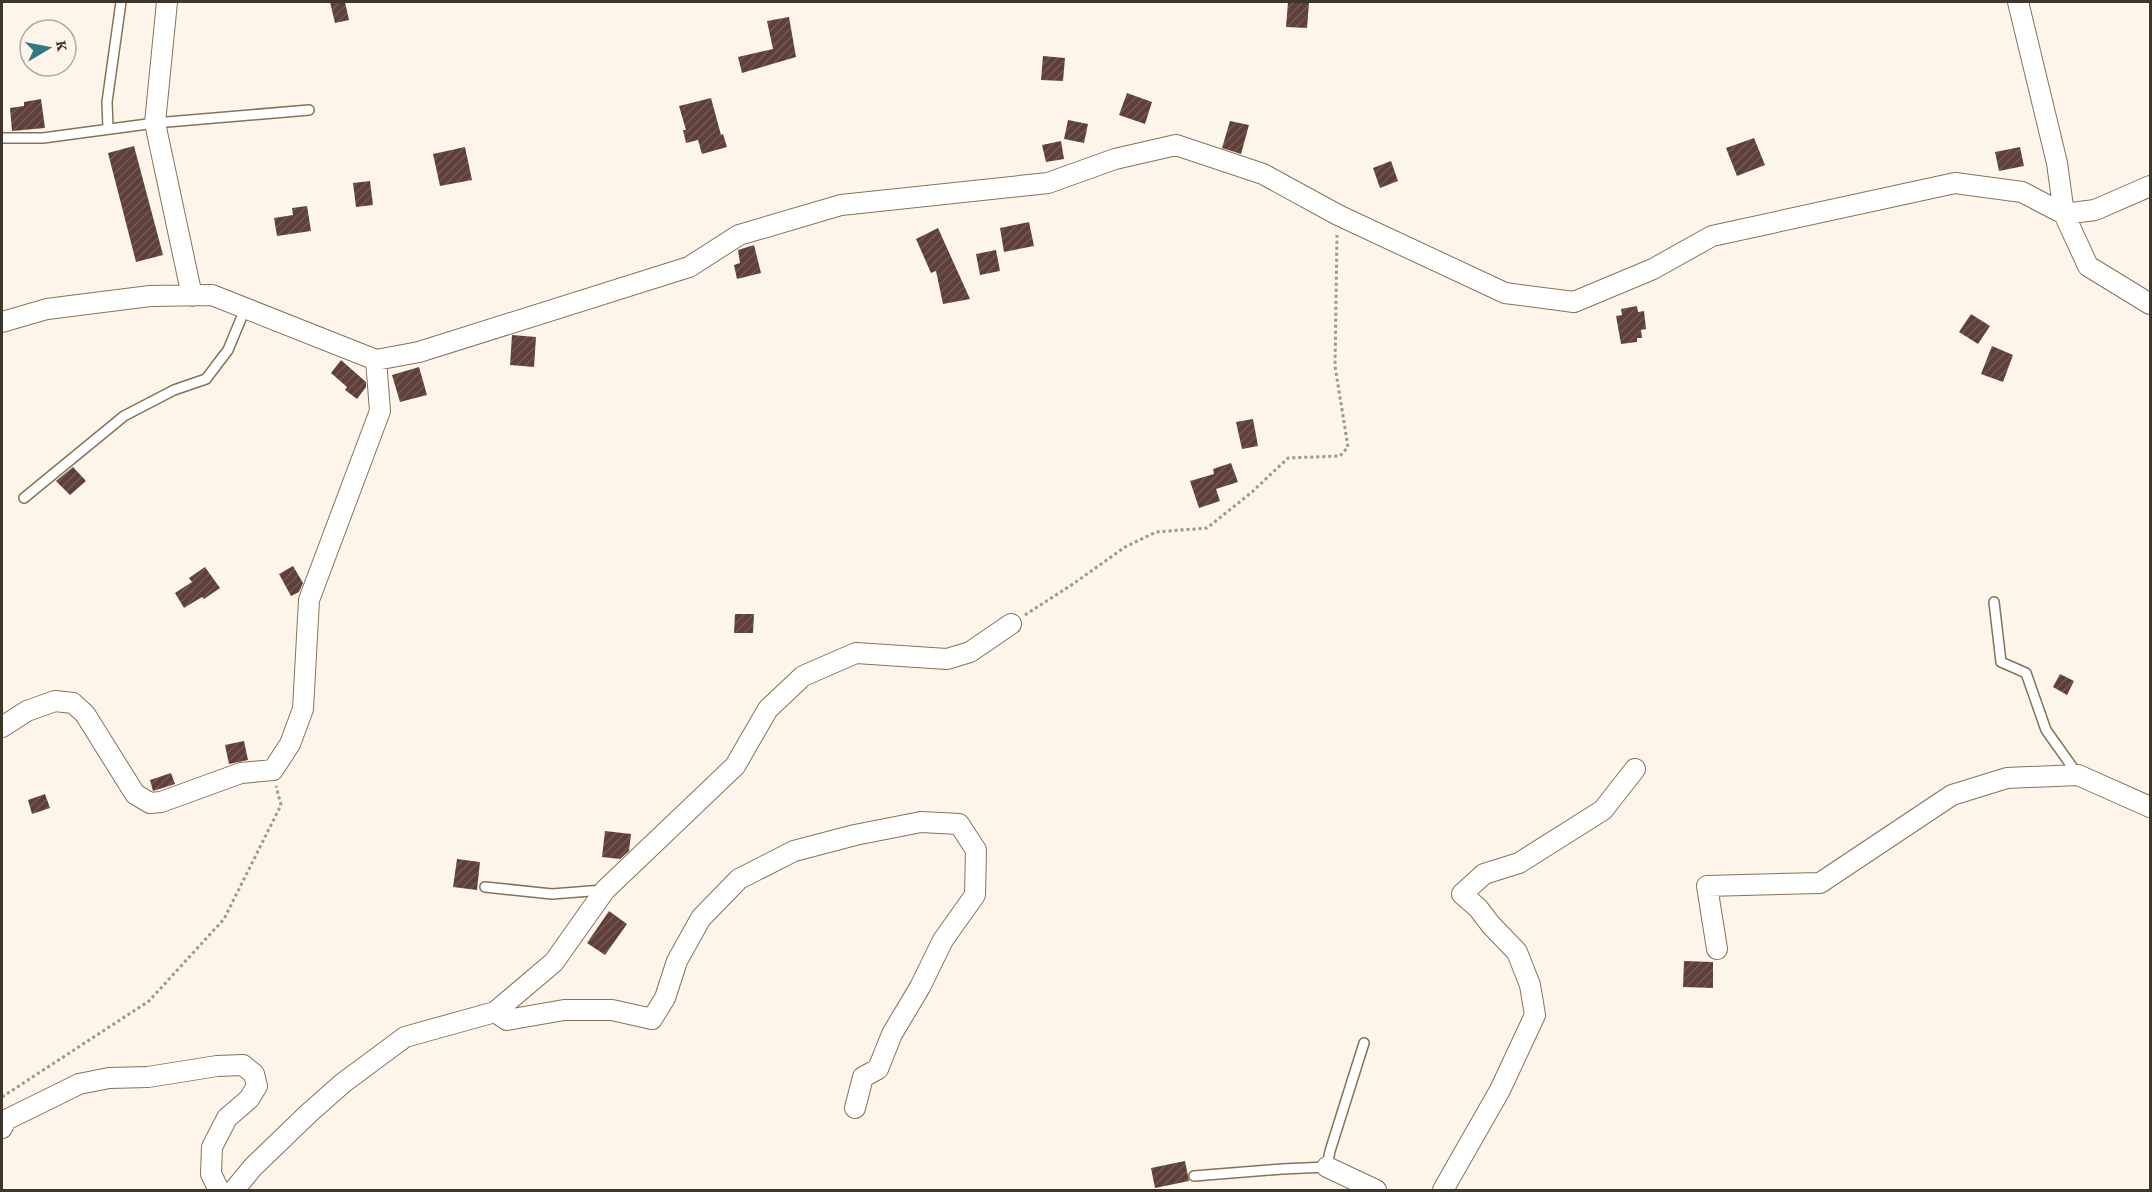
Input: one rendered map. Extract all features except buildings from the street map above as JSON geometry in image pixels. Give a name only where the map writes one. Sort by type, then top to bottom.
[{"type":"street","points":[[167,2],[155,123],[192,296]]},
{"type":"street","points":[[2018,2],[2057,163],[2064,214],[2088,266],[2151,304]]},
{"type":"street","points":[[2,322],[47,309],[150,296],[212,295],[376,360],[430,349],[689,267],[739,235],[841,205],[1048,183],[1115,159],[1176,145],[1263,174],[1338,215],[1506,293],[1574,302],[1653,269],[1712,236],[1955,183],[2022,192],[2064,214],[2095,210],[2151,186]]},
{"type":"street","points":[[2,727],[27,711],[55,701],[73,703],[85,714],[135,794],[150,802],[161,802],[242,773],[273,770],[290,744],[303,709],[309,600],[380,411],[376,360]]},
{"type":"street","points":[[234,1191],[253,1167],[309,1113],[343,1083],[405,1036],[495,1012],[554,962],[605,890],[735,766],[768,709],[803,676],[856,653],[947,659],[970,652],[1011,624]]},
{"type":"street","points":[[1443,1191],[1500,1090],[1535,1015],[1530,985],[1517,952],[1478,908],[1462,894],[1484,874],[1519,863],[1603,810],[1635,769]]},
{"type":"street","points":[[1717,949],[1707,886],[1820,883],[1952,795],[2007,778],[2078,775],[2151,807]]},
{"type":"street","points":[[495,1012],[507,1020],[564,1010],[612,1010],[652,1019],[665,998],[677,961],[701,918],[739,879],[794,850],[921,822],[958,824],[976,850],[975,895],[944,940],[892,1034],[878,1069],[863,1077],[855,1108]]},
{"type":"street","points":[[2,1128],[6,1120],[79,1084],[109,1078],[148,1077],[217,1066],[243,1065],[254,1074],[256,1086],[249,1099],[226,1118],[212,1147],[211,1174],[219,1191]]},
{"type":"street","points":[[1327,1167],[1376,1191]]},
{"type":"lane","points":[[108,128],[107,102],[121,2]]},
{"type":"lane","points":[[2,138],[43,138],[155,123],[309,110]]},
{"type":"lane","points":[[24,498],[124,416],[174,390],[206,378],[228,350],[245,309]]},
{"type":"lane","points":[[1994,602],[2001,662],[2026,673],[2046,730],[2078,775]]},
{"type":"lane","points":[[485,887],[552,894],[605,890]]},
{"type":"lane","points":[[1194,1176],[1327,1167],[1330,1150],[1364,1043]]},
{"type":"path","points":[[1011,624],[1125,547],[1156,532],[1207,528],[1252,492],[1288,458],[1340,456],[1348,447],[1335,366],[1338,215]]},
{"type":"path","points":[[2,1097],[149,1001],[224,919],[281,805],[273,770]]}]
